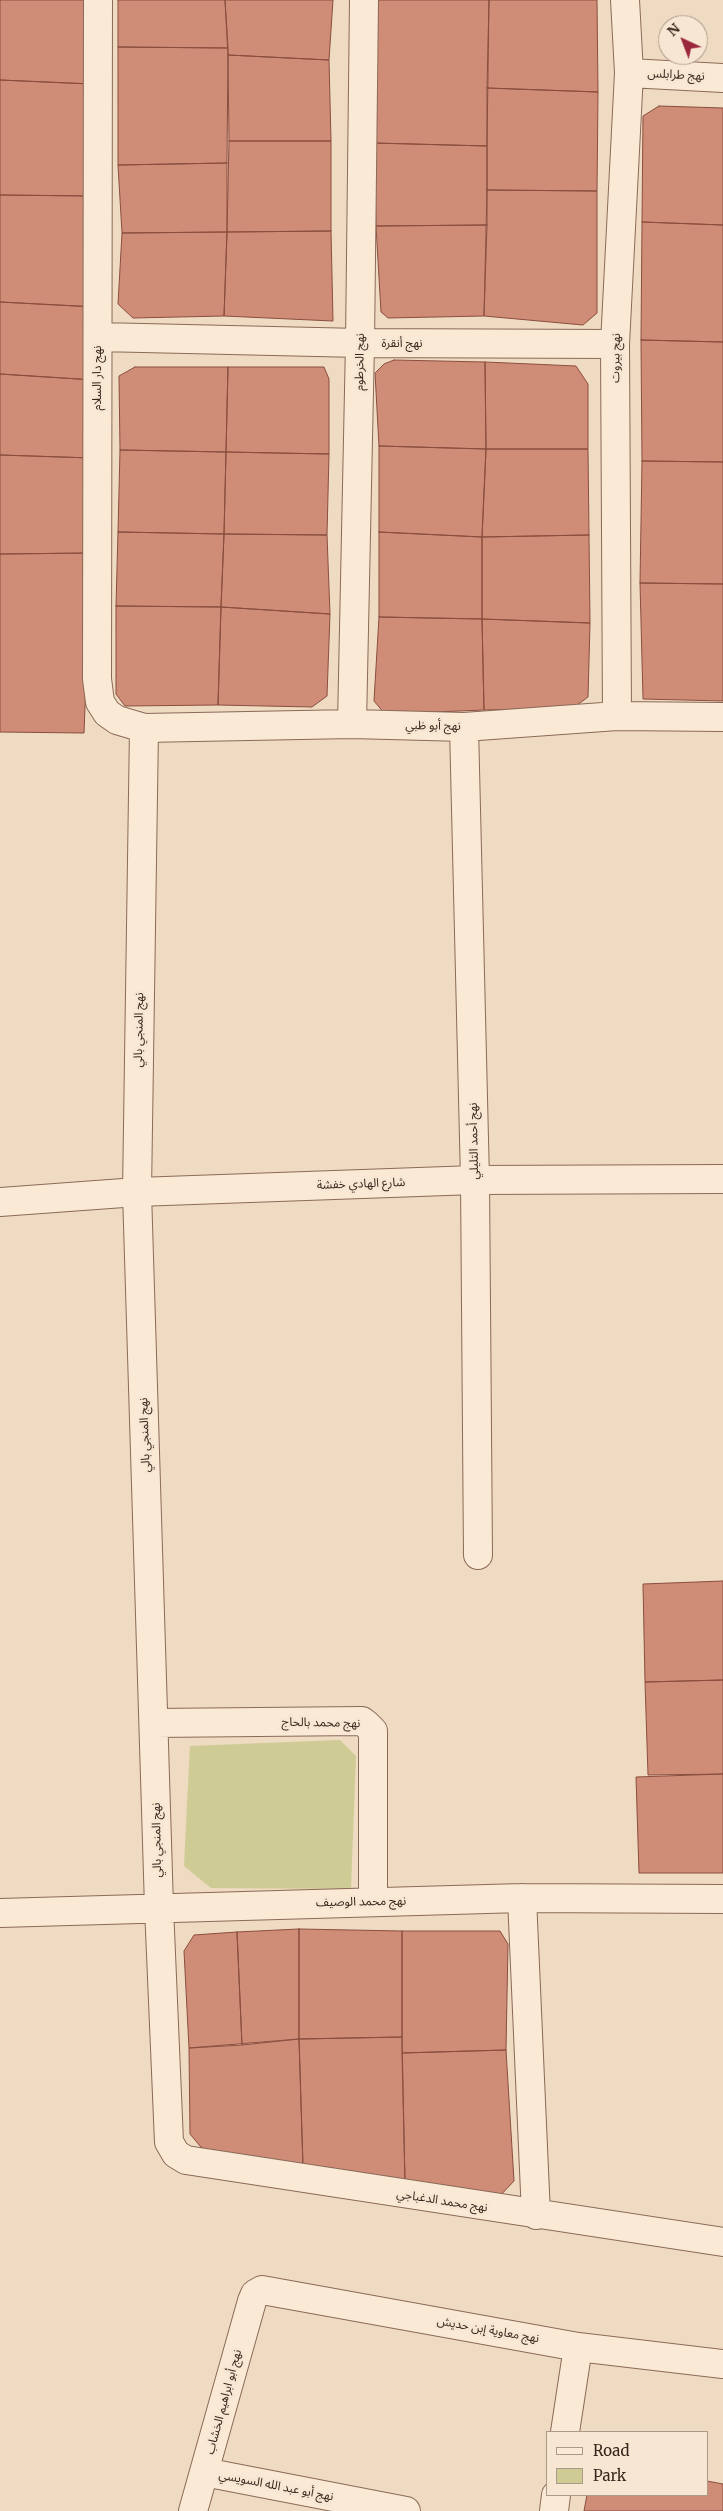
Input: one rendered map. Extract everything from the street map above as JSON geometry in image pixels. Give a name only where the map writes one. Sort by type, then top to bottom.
[{"type":"street","name":"نهج دار السلام","points":[[98,0],[97,679],[100,702],[107,713],[116,720],[144,728]]},
{"type":"street","name":"نهج الخرطوم","points":[[352,724],[360,343],[364,0]]},
{"type":"street","name":"نهج بيروت","points":[[617,716],[615,344],[629,73],[625,0]]},
{"type":"street","name":"نهج طرابلس","points":[[629,73],[723,78]]},
{"type":"street","name":"نهج أنقرة","points":[[99,336],[360,343],[615,344]]},
{"type":"street","name":"نهج أبو ظبي","points":[[144,728],[352,724],[464,727],[617,716],[723,717]]},
{"type":"street","name":"نهج أحمد التليلي","points":[[464,727],[475,1180],[478,1555]]},
{"type":"street","name":"نهج المنجي بالي","points":[[144,728],[137,1192],[159,1907],[169,2142]]},
{"type":"street","name":"شارع الهادي خفشة","points":[[0,1202],[137,1192],[475,1180],[723,1179]]},
{"type":"street","name":"نهج محمد بالحاج","points":[[154,1723],[362,1721],[367,1724],[373,1731],[373,1902]]},
{"type":"street","name":"نهج محمد الوصيف","points":[[0,1913],[522,1898],[723,1899]]},
{"type":"street","points":[[522,1898],[536,2215]]},
{"type":"street","name":"نهج محمد الدغباجي","points":[[169,2142],[176,2154],[186,2160],[536,2215],[723,2242]]},
{"type":"street","name":"نهج معاوية إبن حديش","points":[[255,2294],[262,2290],[578,2347],[723,2364]]},
{"type":"street","name":"نهج أبو ابراهيم الخشاب","points":[[192,2511],[255,2294]]},
{"type":"street","points":[[566,2431],[578,2347]]},
{"type":"street","name":"نهج أبو عبد الله السويسي","points":[[204,2472],[406,2511]]},
{"type":"street","points":[[554,2511],[556,2496]]},
{"type":"green space","points":[[340,1740],[356,1756],[351,1889],[211,1888],[184,1866],[190,1746]]},
{"type":"building","points":[[0,0],[90,0],[91,84],[0,80]]},
{"type":"building","points":[[118,0],[225,0],[228,48],[118,47]]},
{"type":"building","points":[[225,0],[333,0],[329,60],[228,55]]},
{"type":"building","points":[[378,0],[489,0],[487,146],[374,143]]},
{"type":"building","points":[[489,0],[597,0],[598,92],[487,88]]},
{"type":"building","points":[[118,47],[228,48],[227,163],[118,165]]},
{"type":"building","points":[[228,55],[329,60],[331,141],[229,141]]},
{"type":"building","points":[[0,80],[91,84],[91,196],[0,195]]},
{"type":"building","points":[[487,88],[598,92],[597,191],[487,190]]},
{"type":"building","points":[[659,106],[723,108],[723,225],[642,222],[643,116]]},
{"type":"building","points":[[229,141],[331,141],[331,231],[227,232]]},
{"type":"building","points":[[374,143],[487,146],[487,225],[376,226]]},
{"type":"building","points":[[227,163],[227,232],[122,233],[118,165]]},
{"type":"building","points":[[487,190],[597,191],[597,313],[583,325],[484,316]]},
{"type":"building","points":[[0,195],[91,196],[96,307],[0,302]]},
{"type":"building","points":[[642,222],[723,225],[723,342],[641,340]]},
{"type":"building","points":[[487,225],[484,316],[388,318],[381,312],[376,226]]},
{"type":"building","points":[[331,231],[333,321],[224,316],[227,232]]},
{"type":"building","points":[[227,232],[224,316],[133,318],[118,304],[122,233]]},
{"type":"building","points":[[0,302],[96,307],[94,380],[0,374]]},
{"type":"building","points":[[641,340],[723,342],[723,462],[642,461]]},
{"type":"building","points":[[394,360],[485,362],[486,449],[379,446],[375,373],[384,364]]},
{"type":"building","points":[[485,362],[576,366],[588,384],[588,449],[486,449]]},
{"type":"building","points":[[135,367],[228,367],[226,452],[120,450],[119,376]]},
{"type":"building","points":[[228,367],[324,367],[329,379],[329,454],[226,452]]},
{"type":"building","points":[[0,374],[94,380],[92,458],[0,455]]},
{"type":"building","points":[[379,446],[486,449],[482,537],[379,532]]},
{"type":"building","points":[[486,449],[588,449],[589,535],[482,537]]},
{"type":"building","points":[[120,450],[226,452],[224,534],[118,532]]},
{"type":"building","points":[[226,452],[329,454],[327,535],[224,534]]},
{"type":"building","points":[[0,455],[92,458],[91,553],[0,554]]},
{"type":"building","points":[[642,461],[723,462],[723,584],[640,583]]},
{"type":"building","points":[[118,532],[224,534],[221,607],[116,606]]},
{"type":"building","points":[[379,532],[482,537],[482,619],[379,617]]},
{"type":"building","points":[[224,534],[327,535],[330,614],[221,607]]},
{"type":"building","points":[[589,535],[590,623],[482,619],[482,537]]},
{"type":"building","points":[[91,553],[84,733],[0,732],[0,554]]},
{"type":"building","points":[[640,583],[723,584],[723,701],[643,699]]},
{"type":"building","points":[[116,606],[221,607],[218,705],[125,706],[116,694]]},
{"type":"building","points":[[221,607],[330,614],[327,696],[312,707],[218,705]]},
{"type":"building","points":[[379,617],[482,619],[484,710],[385,714],[374,701]]},
{"type":"building","points":[[482,619],[590,623],[588,697],[573,708],[484,710]]},
{"type":"building","points":[[723,1581],[723,1680],[645,1682],[643,1584]]},
{"type":"building","points":[[723,1680],[723,1774],[648,1775],[645,1682]]},
{"type":"building","points":[[723,1774],[723,1873],[639,1873],[636,1777]]},
{"type":"building","points":[[299,1929],[402,1931],[402,2037],[299,2039]]},
{"type":"building","points":[[299,1929],[299,2039],[242,2045],[237,1932]]},
{"type":"building","points":[[402,1931],[500,1931],[508,1944],[506,2050],[402,2053]]},
{"type":"building","points":[[237,1932],[242,2045],[189,2048],[184,1951],[194,1935]]},
{"type":"building","points":[[402,2037],[405,2183],[303,2167],[299,2039]]},
{"type":"building","points":[[299,2039],[303,2167],[209,2153],[200,2146],[190,2134],[189,2048]]},
{"type":"building","points":[[506,2050],[514,2181],[497,2199],[405,2183],[402,2053]]},
{"type":"building","points":[[708,2481],[723,2484],[723,2511],[584,2511],[587,2496],[708,2496]]}]
